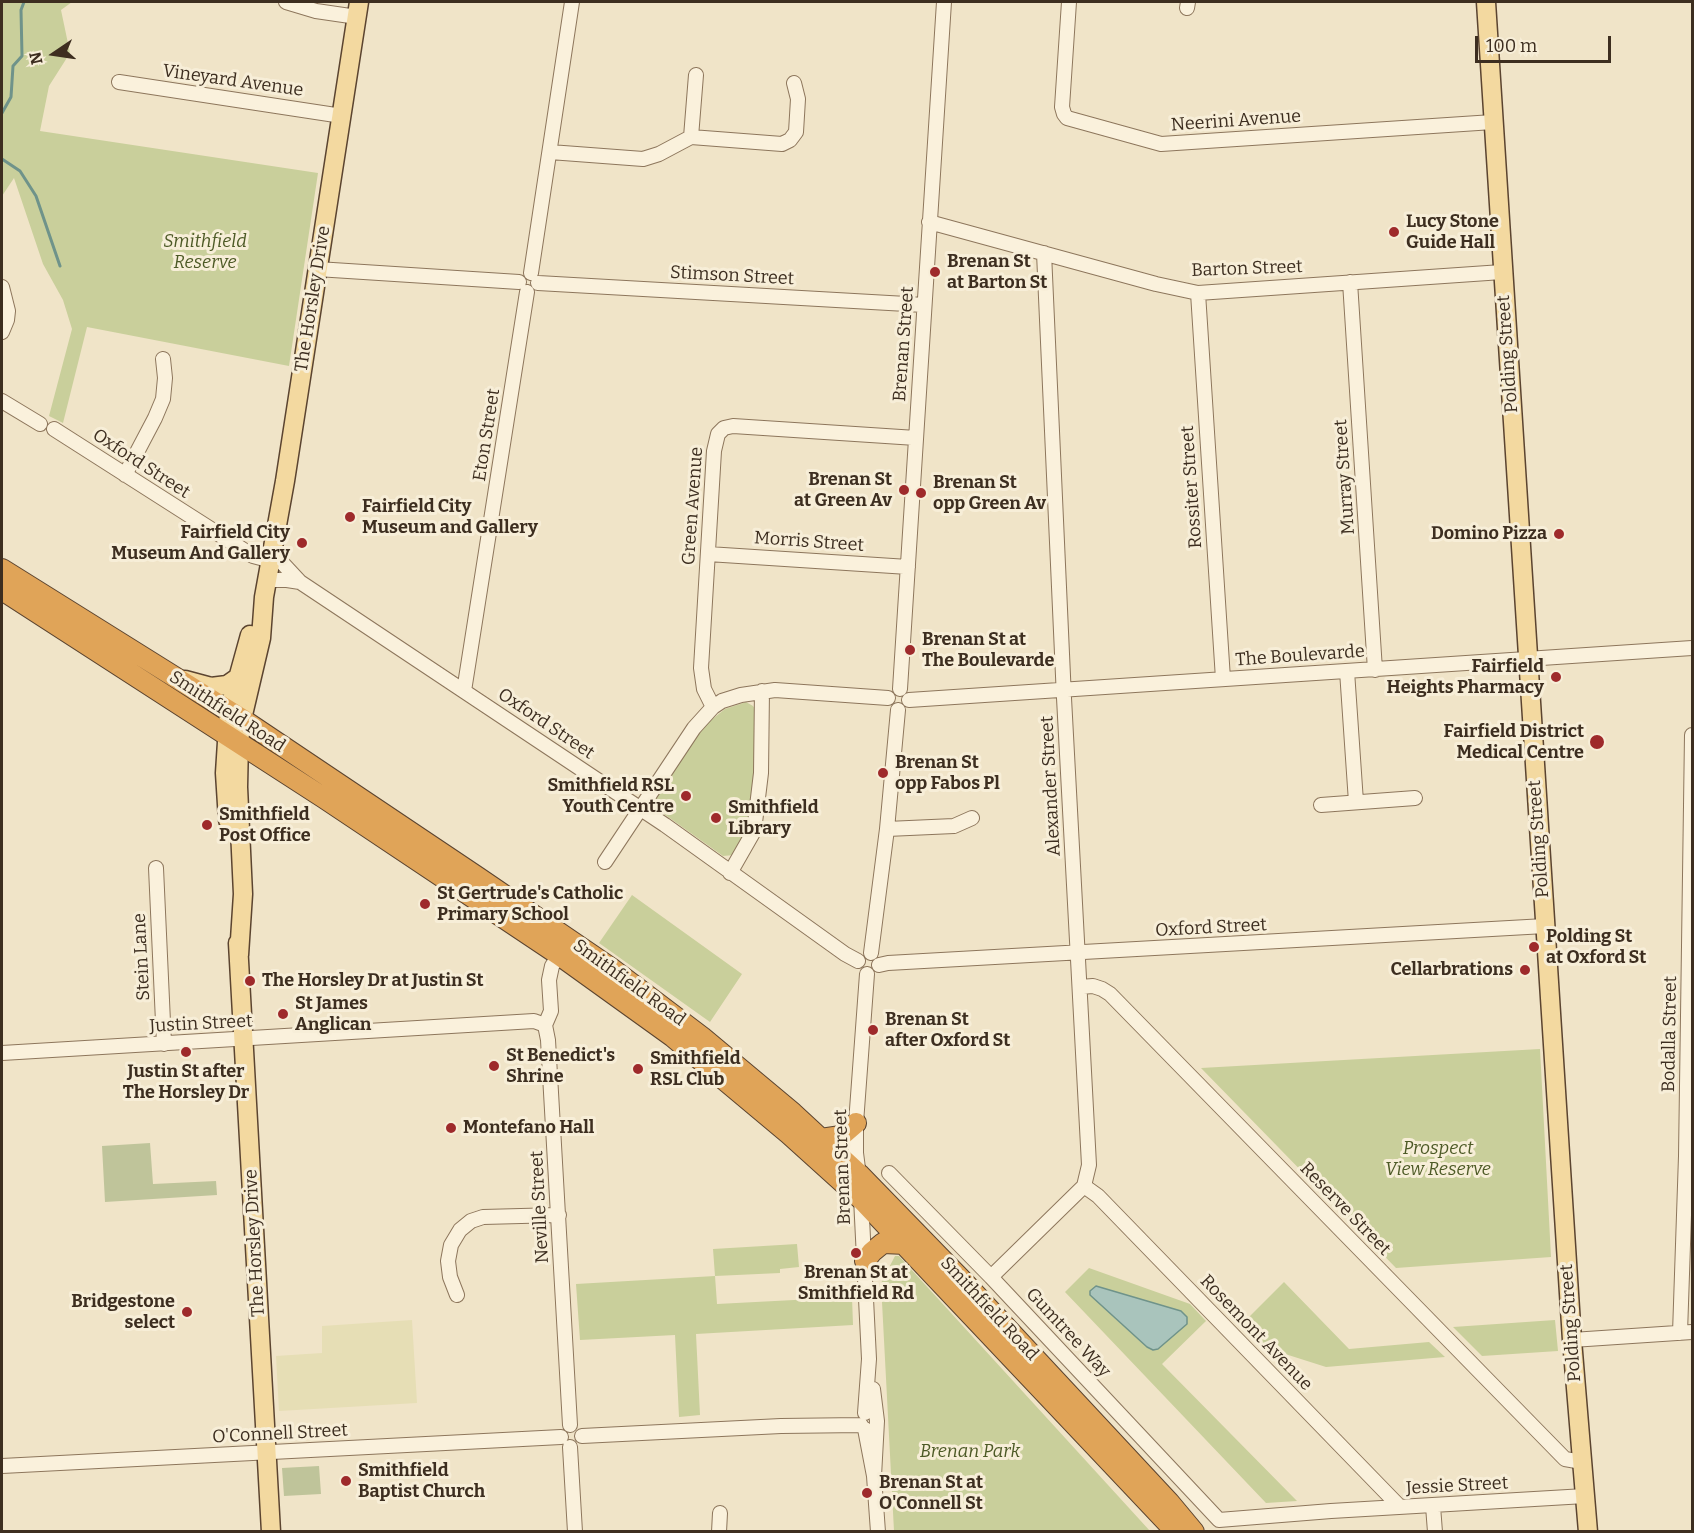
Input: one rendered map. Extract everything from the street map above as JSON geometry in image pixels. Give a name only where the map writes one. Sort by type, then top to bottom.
[{"type":"highway","name":"Smithfield Road","points":[[2,569],[235,715],[611,968],[702,1037],[821,1139],[850,1177],[861,1198],[1155,1508],[1175,1532]]},
{"type":"highway","name":"Smithfield Road","points":[[2,590],[233,737],[558,955],[673,1037],[789,1134],[850,1177],[964,1282],[1169,1502],[1194,1532]]},
{"type":"highway","points":[[763,1122],[811,1164],[850,1177]]},
{"type":"highway","points":[[821,1139],[841,1136],[856,1123]]},
{"type":"highway","points":[[865,1262],[883,1243],[906,1244]]},
{"type":"main road","name":"Polding Street","points":[[1486,2],[1572,1340],[1588,1532]]},
{"type":"main road","name":"The Horsley Drive","points":[[235,715],[261,638],[266,589],[358,9]]},
{"type":"main road","name":"The Horsley Drive","points":[[266,589],[237,678],[233,737],[225,789],[239,955],[272,1532]]},
{"type":"main road","points":[[171,676],[211,687],[227,684],[237,678]]},
{"type":"main road","name":"The Horsley Drive","points":[[233,737],[243,894],[239,955]]},
{"type":"main road","points":[[238,788],[246,770],[260,765],[274,765]]},
{"type":"street","points":[[286,2],[316,11],[358,9]]},
{"type":"street","name":"Eton Street","points":[[464,691],[572,2]]},
{"type":"street","name":"Brenan Street","points":[[904,694],[908,567],[944,2]]},
{"type":"street","name":"Neerini Avenue","points":[[1069,2],[1062,107],[1067,118],[1161,144],[1493,122]]},
{"type":"street","points":[[692,137],[696,75]]},
{"type":"street","name":"Vineyard Avenue","points":[[119,82],[342,116]]},
{"type":"street","points":[[550,152],[644,159],[692,137],[777,144],[787,142],[796,132],[798,99],[794,82]]},
{"type":"street","name":"Barton Street","points":[[929,222],[1156,284],[1198,293],[1502,272]]},
{"type":"street","name":"Alexander Street","points":[[1044,253],[1089,1165],[1083,1186]]},
{"type":"street","name":"Stimson Street","points":[[318,269],[924,305]]},
{"type":"street","name":"Murray Street","points":[[1350,282],[1375,669]]},
{"type":"street","points":[[2,287],[7,301],[8,315],[2,332]]},
{"type":"street","name":"Rossiter Street","points":[[1198,293],[1223,679]]},
{"type":"street","points":[[125,475],[155,418],[162,399],[165,378],[164,359]]},
{"type":"street","points":[[2,402],[40,424]]},
{"type":"street","name":"Green Avenue","points":[[713,707],[704,689],[701,668],[715,441],[718,434],[724,428],[733,426],[916,438]]},
{"type":"street","name":"Oxford Street","points":[[54,429],[253,556],[272,557],[300,582],[640,808],[858,961]]},
{"type":"street","name":"Morris Street","points":[[708,554],[908,567]]},
{"type":"street","name":"Oxford Street","points":[[266,589],[287,580],[300,582]]},
{"type":"street","points":[[1692,648],[1692,660]]},
{"type":"street","name":"The Boulevarde","points":[[904,694],[1064,690],[1692,648]]},
{"type":"street","points":[[1347,672],[1356,802]]},
{"type":"street","points":[[605,862],[694,728],[713,707],[730,697],[775,690],[888,698]]},
{"type":"street","points":[[888,698],[894,690],[904,694],[906,706],[898,710]]},
{"type":"street","points":[[730,873],[754,831],[761,773],[762,691]]},
{"type":"street","points":[[888,698],[892,707],[898,710]]},
{"type":"street","points":[[871,953],[887,828],[898,710]]},
{"type":"street","name":"Bodalla Street","points":[[1686,1333],[1692,735]]},
{"type":"street","points":[[1321,805],[1415,798]]},
{"type":"street","points":[[887,828],[954,826],[972,818]]},
{"type":"street","name":"Stein Lane","points":[[156,868],[164,1044]]},
{"type":"street","name":"Oxford Street","points":[[879,965],[1545,926]]},
{"type":"street","points":[[871,953],[878,959],[879,965],[876,971],[867,974],[858,968],[858,961],[861,955],[871,953]]},
{"type":"street","name":"Neville Street","points":[[558,955],[552,966],[549,980],[551,1011],[545,1024],[548,1040],[570,1425]]},
{"type":"street","name":"Brenan Street","points":[[850,1177],[867,974]]},
{"type":"street","name":"Reserve Street","points":[[1080,987],[1093,986],[1110,994],[1559,1453],[1566,1459],[1582,1462]]},
{"type":"street","name":"Justin Street","points":[[2,1053],[534,1021],[545,1024]]},
{"type":"street","name":"Gumtree Way","points":[[889,1173],[991,1277],[1219,1520]]},
{"type":"street","points":[[991,1277],[1083,1186]]},
{"type":"street","name":"Rosemont Avenue","points":[[1083,1186],[1098,1196],[1400,1507]]},
{"type":"street","name":"Brenan Street","points":[[861,1198],[865,1262],[868,1421],[878,1532]]},
{"type":"street","points":[[457,1295],[450,1277],[448,1261],[451,1245],[460,1230],[471,1221],[483,1217],[558,1215]]},
{"type":"street","points":[[1572,1340],[1686,1333]]},
{"type":"street","points":[[582,1436],[868,1421]]},
{"type":"street","points":[[566,1442],[579,1443],[582,1436],[578,1428],[570,1425],[562,1430],[566,1442],[575,1532]]},
{"type":"street","name":"O'Connell Street","points":[[2,1466],[459,1441],[566,1442]]},
{"type":"street","name":"Jessie Street","points":[[1219,1520],[1585,1496]]},
{"type":"street","points":[[1432,1506],[1435,1532]]},
{"type":"street","points":[[719,1532],[720,1514]]},
{"type":"shaded area","points":[[412,1320],[417,1403],[279,1411],[276,1356],[322,1353],[322,1326]]},
{"type":"green space","name":"Smithfield Reserve","points":[[2,2],[72,2],[61,10],[70,53],[49,86],[40,131],[318,173],[289,366],[87,327],[63,423],[49,416],[72,329],[63,300],[43,264],[14,178],[2,196]]},
{"type":"green space","points":[[746,702],[757,712],[759,729],[749,830],[734,855],[723,856],[664,814],[658,807],[656,798],[700,729],[725,709]]},
{"type":"green space","points":[[632,895],[742,974],[710,1022],[599,943]]},
{"type":"green space","name":"Prospect View Reserve","points":[[1540,1049],[1551,1257],[1396,1268],[1201,1068]]},
{"type":"green space","points":[[150,1143],[153,1184],[216,1181],[217,1195],[105,1202],[102,1146]]},
{"type":"green space","points":[[797,1244],[799,1267],[780,1269],[780,1273],[715,1276],[713,1249]]},
{"type":"green space","name":"Brenan Park","points":[[895,1256],[899,1256],[1150,1531],[894,1531],[881,1283]]},
{"type":"green space","points":[[1089,1268],[1190,1304],[1206,1321],[1162,1364],[1297,1501],[1266,1503],[1065,1292]]},
{"type":"green space","points":[[715,1276],[717,1304],[852,1297],[853,1325],[696,1334],[700,1415],[679,1417],[675,1335],[580,1340],[576,1284]]},
{"type":"green space","points":[[1284,1282],[1349,1349],[1429,1342],[1445,1357],[1326,1367],[1260,1346],[1240,1326]]},
{"type":"green space","points":[[1555,1320],[1558,1351],[1482,1356],[1453,1327]]},
{"type":"green space","points":[[319,1466],[321,1494],[284,1496],[282,1468]]},
{"type":"water","points":[[1096,1286],[1181,1311],[1187,1317],[1187,1324],[1158,1349],[1153,1350],[1090,1295],[1090,1291]]},
{"type":"waterway","points":[[2,113],[11,97],[13,66],[22,56],[21,10],[24,2]]},
{"type":"waterway","points":[[2,159],[20,171],[36,196],[60,266]]},
{"type":"place","name":"Lucy Stone Guide Hall","points":[[1394,232]]},
{"type":"place","name":"Brenan St at Barton St","points":[[935,272]]},
{"type":"place","name":"Brenan St at Green Av","points":[[904,490]]},
{"type":"place","name":"Brenan St opp Green Av","points":[[921,493]]},
{"type":"place","name":"Fairfield City Museum and Gallery","points":[[350,517]]},
{"type":"place","name":"Domino Pizza","points":[[1559,534]]},
{"type":"place","name":"Fairfield City Museum And Gallery","points":[[302,543]]},
{"type":"place","name":"Brenan St at The Boulevarde","points":[[910,650]]},
{"type":"place","name":"Fairfield Heights Pharmacy","points":[[1556,677]]},
{"type":"place","name":"Fairfield District Medical Centre","points":[[1597,742]]},
{"type":"place","name":"Brenan St opp Fabos Pl","points":[[883,773]]},
{"type":"place","name":"Smithfield RSL Youth Centre","points":[[686,796]]},
{"type":"place","name":"Smithfield Library","points":[[716,818]]},
{"type":"place","name":"Smithfield Post Office","points":[[207,825]]},
{"type":"place","name":"St Gertrude's Catholic Primary School","points":[[425,904]]},
{"type":"place","name":"Polding St at Oxford St","points":[[1534,947]]},
{"type":"place","name":"Cellarbrations","points":[[1525,970]]},
{"type":"place","name":"The Horsley Dr at Justin St","points":[[250,981]]},
{"type":"place","name":"St James Anglican","points":[[283,1014]]},
{"type":"place","name":"Brenan St after Oxford St","points":[[873,1030]]},
{"type":"place","name":"Justin St after The Horsley Dr","points":[[186,1052]]},
{"type":"place","name":"St Benedict's Shrine","points":[[494,1066]]},
{"type":"place","name":"Smithfield RSL Club","points":[[638,1069]]},
{"type":"place","name":"Montefano Hall","points":[[451,1128]]},
{"type":"place","name":"Brenan St at Smithfield Rd","points":[[856,1253]]},
{"type":"place","name":"Bridgestone select","points":[[187,1312]]},
{"type":"place","name":"Smithfield Baptist Church","points":[[346,1481]]},
{"type":"place","name":"Brenan St at O'Connell St","points":[[867,1493]]}]
